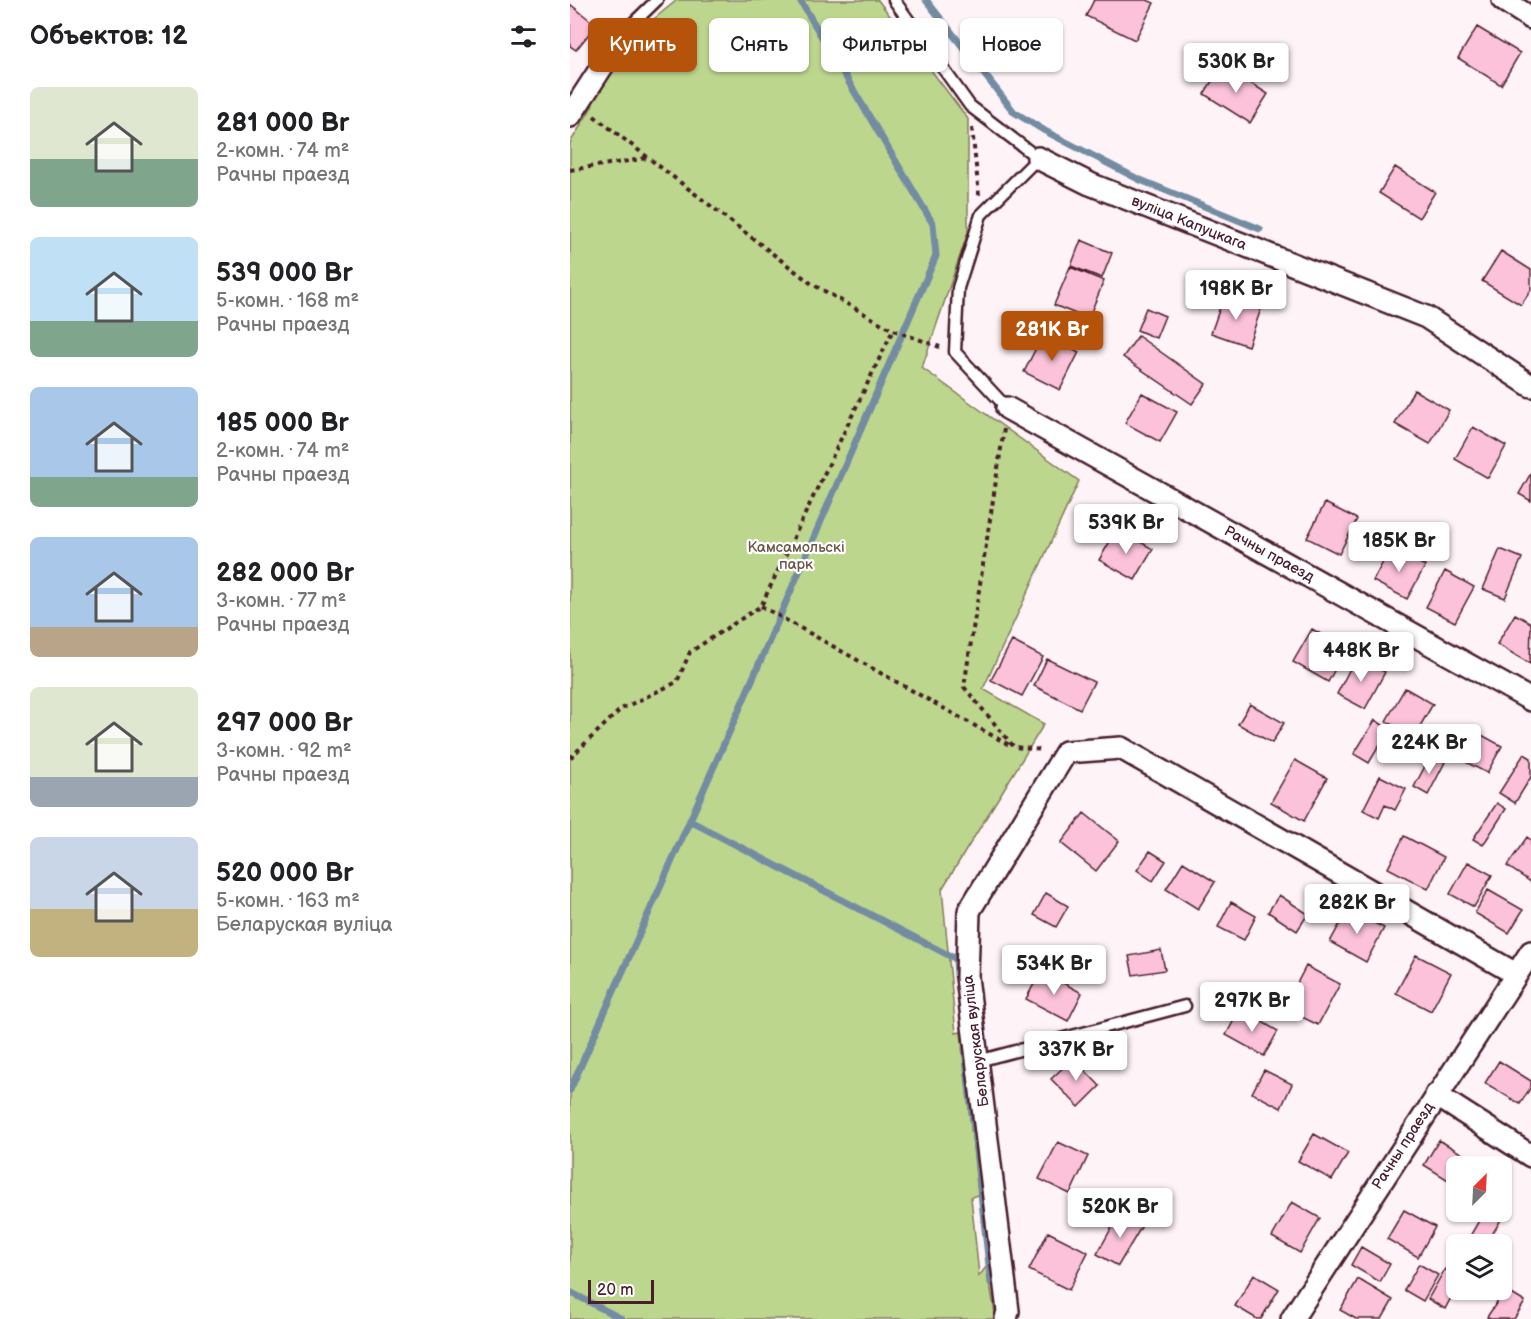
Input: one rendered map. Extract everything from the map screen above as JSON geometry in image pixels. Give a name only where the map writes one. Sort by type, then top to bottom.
[{"type":"street","points":[[1503,0],[1531,18]]},
{"type":"street","points":[[572,106],[596,72]]},
{"type":"street","name":"вуліца Капуцкага","points":[[1038,158],[1090,184],[1426,317],[1531,386]]},
{"type":"street","name":"Рачны праезд","points":[[1007,408],[1531,700]]},
{"type":"street","points":[[1066,752],[1121,748],[1516,974]]},
{"type":"street","name":"Беларуская вуліца","points":[[1006,1319],[1008,1311],[967,977],[969,911],[1066,752]]},
{"type":"street","name":"Рачны праезд","points":[[1292,1319],[1531,952]]},
{"type":"street","points":[[1436,1095],[1531,1156]]},
{"type":"lane","points":[[638,18],[657,0]]},
{"type":"lane","points":[[894,0],[970,106],[1038,158],[981,215],[958,288],[955,352],[1007,408]]},
{"type":"lane","points":[[978,1061],[1185,1006]]},
{"type":"path","points":[[572,106],[648,158],[812,284],[892,330],[955,352]]},
{"type":"path","points":[[970,106],[981,215]]},
{"type":"path","points":[[570,170],[648,158]]},
{"type":"path","points":[[570,758],[621,709],[677,682],[690,652],[761,606],[892,330]]},
{"type":"path","points":[[1007,408],[964,687],[1014,747]]},
{"type":"path","points":[[761,606],[1014,747],[1066,752]]},
{"type":"green space","name":"Камсамольскі парк","points":[[677,0],[878,0],[892,18],[821,18],[821,72],[932,72],[968,119],[968,232],[922,368],[1079,481],[983,689],[1044,724],[942,889],[956,1033],[961,1032],[978,1195],[971,1197],[979,1276],[987,1266],[996,1319],[570,1319],[570,143],[593,105],[590,102],[609,72],[697,72],[697,18],[655,18]]},
{"type":"building","points":[[1094,0],[1147,0],[1154,3],[1135,40],[1086,16]]},
{"type":"building","points":[[570,4],[588,19],[588,35],[576,50],[570,46]]},
{"type":"building","points":[[1477,27],[1520,53],[1501,85],[1458,58]]},
{"type":"building","points":[[1222,65],[1268,94],[1250,123],[1204,94]]},
{"type":"building","points":[[1395,167],[1435,192],[1419,218],[1379,193]]},
{"type":"building","points":[[1081,240],[1112,253],[1102,278],[1071,266]]},
{"type":"building","points":[[1501,251],[1531,270],[1531,290],[1521,305],[1482,281]]},
{"type":"building","points":[[1070,267],[1104,281],[1088,319],[1054,305]]},
{"type":"building","points":[[1224,296],[1261,309],[1248,346],[1211,333]]},
{"type":"building","points":[[1146,308],[1165,316],[1156,338],[1137,330]]},
{"type":"building","points":[[1043,334],[1079,352],[1060,390],[1024,372]]},
{"type":"building","points":[[1138,336],[1206,384],[1192,404],[1123,357]]},
{"type":"building","points":[[1414,390],[1449,410],[1430,444],[1395,424]]},
{"type":"building","points":[[1142,393],[1177,412],[1160,442],[1125,423]]},
{"type":"building","points":[[1473,427],[1506,446],[1488,478],[1455,459]]},
{"type":"building","points":[[1531,473],[1531,501],[1519,494]]},
{"type":"building","points":[[1325,503],[1357,519],[1339,554],[1307,538]]},
{"type":"building","points":[[1117,529],[1153,549],[1135,580],[1099,560]]},
{"type":"building","points":[[1391,547],[1425,566],[1407,599],[1373,581]]},
{"type":"building","points":[[1500,549],[1522,558],[1505,598],[1483,589]]},
{"type":"building","points":[[1445,571],[1474,587],[1455,622],[1426,607]]},
{"type":"building","points":[[1515,614],[1531,623],[1530,664],[1497,644]]},
{"type":"building","points":[[1312,629],[1346,649],[1328,682],[1293,662]]},
{"type":"building","points":[[1012,641],[1043,657],[1022,696],[991,680]]},
{"type":"building","points":[[1356,657],[1385,672],[1365,709],[1337,694]]},
{"type":"building","points":[[1047,659],[1094,682],[1080,709],[1034,686]]},
{"type":"building","points":[[1405,688],[1433,704],[1413,738],[1386,721]]},
{"type":"building","points":[[1250,704],[1284,723],[1272,743],[1238,724]]},
{"type":"building","points":[[1375,720],[1389,729],[1369,763],[1354,754]]},
{"type":"building","points":[[1467,727],[1502,746],[1487,773],[1452,755]]},
{"type":"building","points":[[1524,754],[1531,758],[1531,777],[1515,803],[1499,793]]},
{"type":"building","points":[[1431,755],[1445,762],[1428,795],[1414,787]]},
{"type":"building","points":[[1295,760],[1327,778],[1304,821],[1271,802]]},
{"type":"building","points":[[1380,776],[1406,789],[1395,810],[1385,805],[1379,818],[1363,810]]},
{"type":"building","points":[[1497,803],[1506,809],[1483,845],[1473,839]]},
{"type":"building","points":[[1084,813],[1119,841],[1096,871],[1061,843]]},
{"type":"building","points":[[1404,836],[1444,857],[1428,889],[1388,868]]},
{"type":"building","points":[[1527,837],[1531,840],[1531,882],[1507,866]]},
{"type":"building","points":[[1150,851],[1166,861],[1153,881],[1137,870]]},
{"type":"building","points":[[1183,862],[1215,882],[1198,909],[1166,889]]},
{"type":"building","points":[[1468,862],[1492,875],[1474,907],[1450,894]]},
{"type":"building","points":[[1488,890],[1523,910],[1509,933],[1475,913]]},
{"type":"building","points":[[1046,893],[1068,906],[1056,927],[1034,915]]},
{"type":"building","points":[[1279,895],[1308,914],[1297,931],[1268,912]]},
{"type":"building","points":[[1231,902],[1256,916],[1244,940],[1218,927]]},
{"type":"building","points":[[1348,909],[1384,928],[1366,962],[1330,942]]},
{"type":"building","points":[[1161,950],[1165,970],[1133,975],[1129,956]]},
{"type":"building","points":[[1416,955],[1451,973],[1431,1011],[1396,993]]},
{"type":"building","points":[[1306,966],[1340,984],[1318,1025],[1284,1008]]},
{"type":"building","points":[[1041,971],[1082,993],[1068,1021],[1026,999]]},
{"type":"building","points":[[1240,1009],[1278,1031],[1264,1056],[1226,1035]]},
{"type":"building","points":[[1073,1058],[1100,1086],[1079,1107],[1051,1079]]},
{"type":"building","points":[[1499,1061],[1531,1081],[1531,1087],[1520,1104],[1485,1083]]},
{"type":"building","points":[[1264,1070],[1292,1084],[1281,1108],[1252,1093]]},
{"type":"building","points":[[1314,1134],[1348,1153],[1332,1180],[1298,1161]]},
{"type":"building","points":[[1439,1140],[1466,1156],[1446,1156],[1446,1179],[1424,1165]]},
{"type":"building","points":[[1058,1142],[1088,1156],[1070,1194],[1039,1179]]},
{"type":"building","points":[[1292,1202],[1320,1218],[1300,1253],[1272,1237]]},
{"type":"building","points":[[1404,1210],[1435,1227],[1418,1257],[1387,1239]]},
{"type":"building","points":[[1121,1211],[1143,1224],[1118,1266],[1097,1254]]},
{"type":"building","points":[[1478,1222],[1500,1222],[1493,1234],[1471,1234]]},
{"type":"building","points":[[1048,1232],[1088,1252],[1069,1290],[1029,1270]]},
{"type":"building","points":[[1361,1247],[1390,1264],[1380,1282],[1351,1265]]},
{"type":"building","points":[[1419,1264],[1438,1275],[1423,1301],[1404,1290]]},
{"type":"building","points":[[1446,1270],[1446,1300],[1450,1300],[1445,1309],[1428,1299]]},
{"type":"building","points":[[1254,1274],[1279,1289],[1261,1319],[1235,1306]]},
{"type":"building","points":[[1358,1279],[1393,1300],[1382,1319],[1356,1319],[1340,1310]]},
{"type":"building","points":[[1512,1294],[1525,1302],[1514,1319],[1487,1317],[1498,1300],[1512,1300]]},
{"type":"waterway","points":[[570,1090],[743,701],[936,256],[933,224],[800,0]]},
{"type":"waterway","points":[[926,0],[1014,112],[1045,131],[1138,179],[1260,229]]},
{"type":"waterway","points":[[690,821],[956,959],[957,976]]},
{"type":"waterway","points":[[965,1049],[991,1283]]},
{"type":"waterway","points":[[570,1292],[622,1319]]}]
